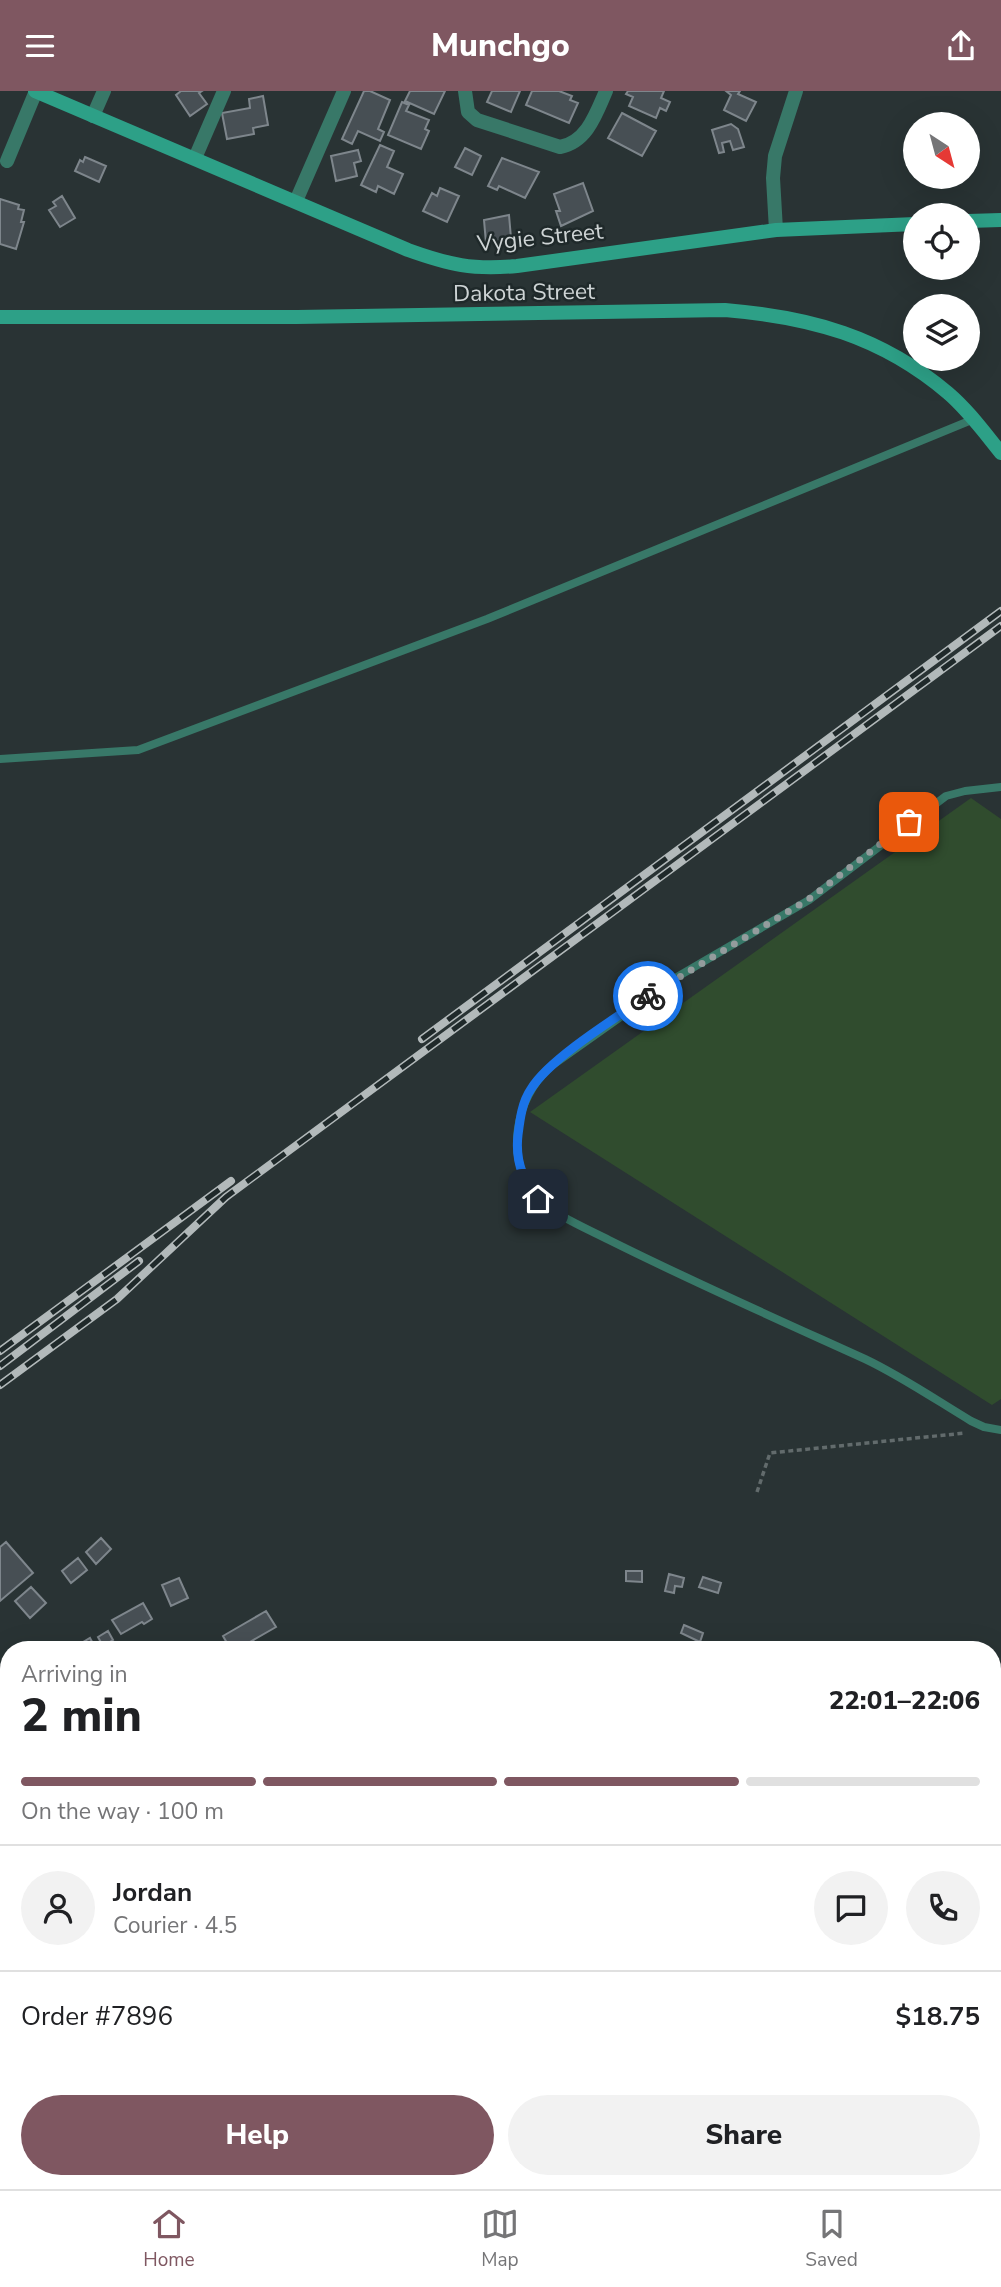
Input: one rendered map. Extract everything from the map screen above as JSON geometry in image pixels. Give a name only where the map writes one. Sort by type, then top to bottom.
[{"type":"street","name":"Vygie Street","points":[[7,160],[36,91],[408,250],[442,263],[468,268],[517,266],[776,230],[903,225]]},
{"type":"street","points":[[93,116],[104,91]]},
{"type":"street","points":[[195,158],[223,91]]},
{"type":"street","points":[[296,201],[344,91]]},
{"type":"street","points":[[465,91],[468,112],[477,120],[559,147],[569,145],[587,129],[606,91]]},
{"type":"street","points":[[776,230],[773,177],[775,156],[796,91]]},
{"type":"street","points":[[980,221],[1001,220]]},
{"type":"street","name":"Dakota Street","points":[[0,317],[297,317],[725,310],[755,313],[834,328],[884,350],[948,392],[1001,453]]},
{"type":"lane","points":[[0,759],[138,750],[487,618],[974,419]]},
{"type":"lane","points":[[1001,787],[946,796],[809,899],[677,977],[550,1067],[534,1084],[524,1103],[516,1153],[525,1181],[538,1199],[580,1225],[713,1291],[869,1361],[971,1421],[1001,1430]]},
{"type":"path","points":[[757,1492],[770,1453],[972,1432]]},
{"type":"green space","points":[[971,798],[1001,819],[1001,1399],[992,1405],[530,1112]]},
{"type":"building","points":[[181,91],[202,91],[199,93],[207,104],[190,116],[176,95]]},
{"type":"building","points":[[364,91],[390,100],[378,129],[384,132],[380,141],[358,131],[352,144],[342,139]]},
{"type":"building","points":[[410,91],[445,91],[434,114],[405,101]]},
{"type":"building","points":[[492,91],[520,91],[511,112],[487,102]]},
{"type":"building","points":[[532,91],[559,91],[572,96],[570,100],[578,103],[569,123],[526,105]]},
{"type":"building","points":[[628,91],[664,91],[661,98],[670,102],[666,111],[660,108],[656,118],[629,106],[633,97],[626,94]]},
{"type":"building","points":[[726,91],[740,91],[738,94],[756,102],[746,121],[724,110],[731,95]]},
{"type":"building","points":[[263,96],[268,125],[253,128],[254,134],[227,139],[222,113],[250,108],[249,99]]},
{"type":"building","points":[[402,102],[409,105],[406,111],[429,120],[425,129],[429,131],[421,149],[388,135]]},
{"type":"building","points":[[622,113],[656,131],[642,156],[608,138]]},
{"type":"building","points":[[731,124],[738,129],[744,147],[733,150],[730,141],[722,143],[724,152],[719,153],[712,130]]},
{"type":"building","points":[[380,145],[394,151],[387,167],[403,174],[394,194],[378,186],[376,192],[361,185]]},
{"type":"building","points":[[465,148],[481,156],[472,175],[455,167]]},
{"type":"building","points":[[358,150],[361,161],[354,163],[357,176],[336,181],[331,156]]},
{"type":"building","points":[[85,157],[106,166],[99,182],[75,171],[80,160],[83,162]]},
{"type":"building","points":[[502,158],[539,172],[525,198],[499,186],[497,190],[488,186]]},
{"type":"building","points":[[583,183],[593,211],[561,226],[556,211],[560,211],[554,194]]},
{"type":"building","points":[[440,188],[459,196],[447,222],[423,211],[432,193],[437,196]]},
{"type":"building","points":[[62,196],[75,218],[60,227],[49,210],[56,206],[53,202]]},
{"type":"building","points":[[0,199],[19,205],[18,209],[24,210],[21,222],[24,222],[16,249],[0,244]]},
{"type":"building","points":[[509,215],[511,238],[486,243],[484,220]]},
{"type":"building","points":[[101,1538],[111,1549],[96,1564],[86,1552]]},
{"type":"building","points":[[6,1542],[33,1573],[0,1601],[0,1547]]},
{"type":"building","points":[[78,1558],[87,1570],[71,1583],[62,1571]]},
{"type":"building","points":[[626,1571],[642,1571],[642,1582],[626,1581]]},
{"type":"building","points":[[669,1574],[684,1578],[682,1587],[675,1586],[674,1593],[665,1591]]},
{"type":"building","points":[[703,1577],[721,1583],[718,1593],[699,1587]]},
{"type":"building","points":[[179,1578],[188,1598],[171,1606],[162,1585]]},
{"type":"building","points":[[31,1587],[46,1603],[30,1618],[15,1601]]},
{"type":"building","points":[[143,1603],[152,1619],[121,1634],[112,1620]]},
{"type":"building","points":[[266,1611],[276,1627],[252,1641],[226,1641],[223,1636]]},
{"type":"building","points":[[684,1625],[703,1633],[698,1641],[681,1633]]},
{"type":"building","points":[[108,1631],[113,1640],[100,1641],[98,1637]]},
{"type":"railway","points":[[422,1039],[1001,611]]},
{"type":"railway","points":[[0,1385],[117,1299],[226,1197],[1001,626]]},
{"type":"railway","points":[[0,1351],[231,1181]]},
{"type":"railway","points":[[0,1366],[139,1261]]},
{"type":"way so far","points":[[648,996],[809,899],[840,878],[909,822]]},
{"type":"route","points":[[538,1199],[525,1181],[516,1153],[519,1123],[530,1090],[550,1067],[648,996]]}]
